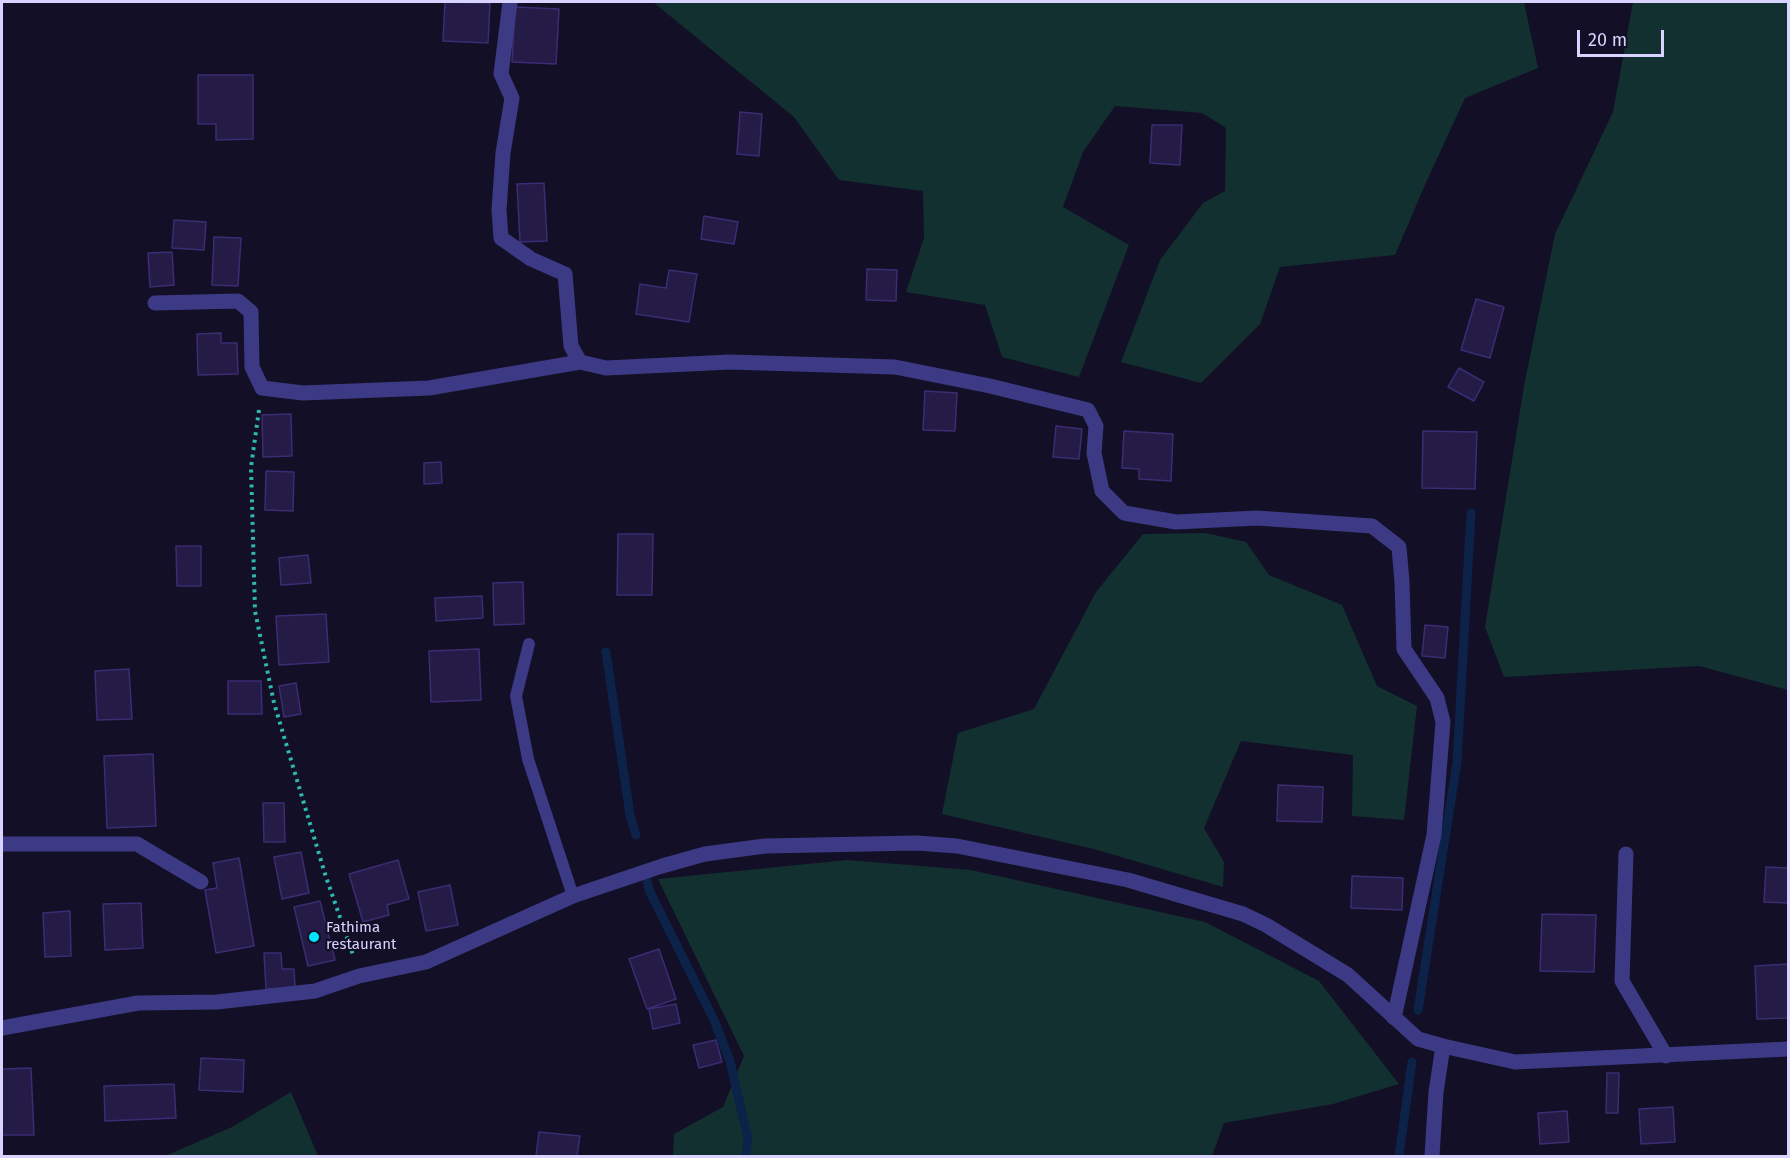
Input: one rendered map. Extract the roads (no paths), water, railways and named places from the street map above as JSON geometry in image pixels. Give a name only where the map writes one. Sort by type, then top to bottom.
[{"type":"street","points":[[510,2],[501,74],[512,98],[503,153],[499,210],[501,238],[531,259],[565,274],[571,346],[580,362]]},
{"type":"street","points":[[155,303],[238,301],[251,312],[252,366],[262,388],[303,393],[429,388],[580,362],[606,368],[730,362],[895,366],[1088,410],[1096,426],[1094,453],[1102,491],[1124,513],[1176,522],[1257,518],[1372,526],[1399,548],[1404,649],[1437,698],[1443,722],[1434,835],[1394,1018]]},
{"type":"street","points":[[2,1029],[138,1003],[217,1002],[315,991],[360,976],[426,962],[573,896],[662,866],[705,855],[765,846],[917,843],[957,846],[1128,879],[1243,914],[1266,925],[1348,975],[1418,1039],[1443,1046],[1515,1062],[1788,1049]]},
{"type":"street","points":[[2,844],[137,844],[201,882]]},
{"type":"street","points":[[1626,854],[1622,981],[1666,1056]]},
{"type":"street","points":[[1431,1156],[1436,1092],[1443,1046]]},
{"type":"lane","points":[[529,644],[516,696],[528,759],[573,896]]},
{"type":"waterway","points":[[1418,1010],[1457,762],[1471,513]]},
{"type":"waterway","points":[[606,652],[630,815],[636,835]]},
{"type":"waterway","points":[[647,881],[650,892],[714,1020],[730,1061],[748,1139],[746,1156]]},
{"type":"waterway","points":[[1399,1156],[1412,1062]]},
{"type":"place","name":"Fathima restaurant","points":[[314,937]]}]
